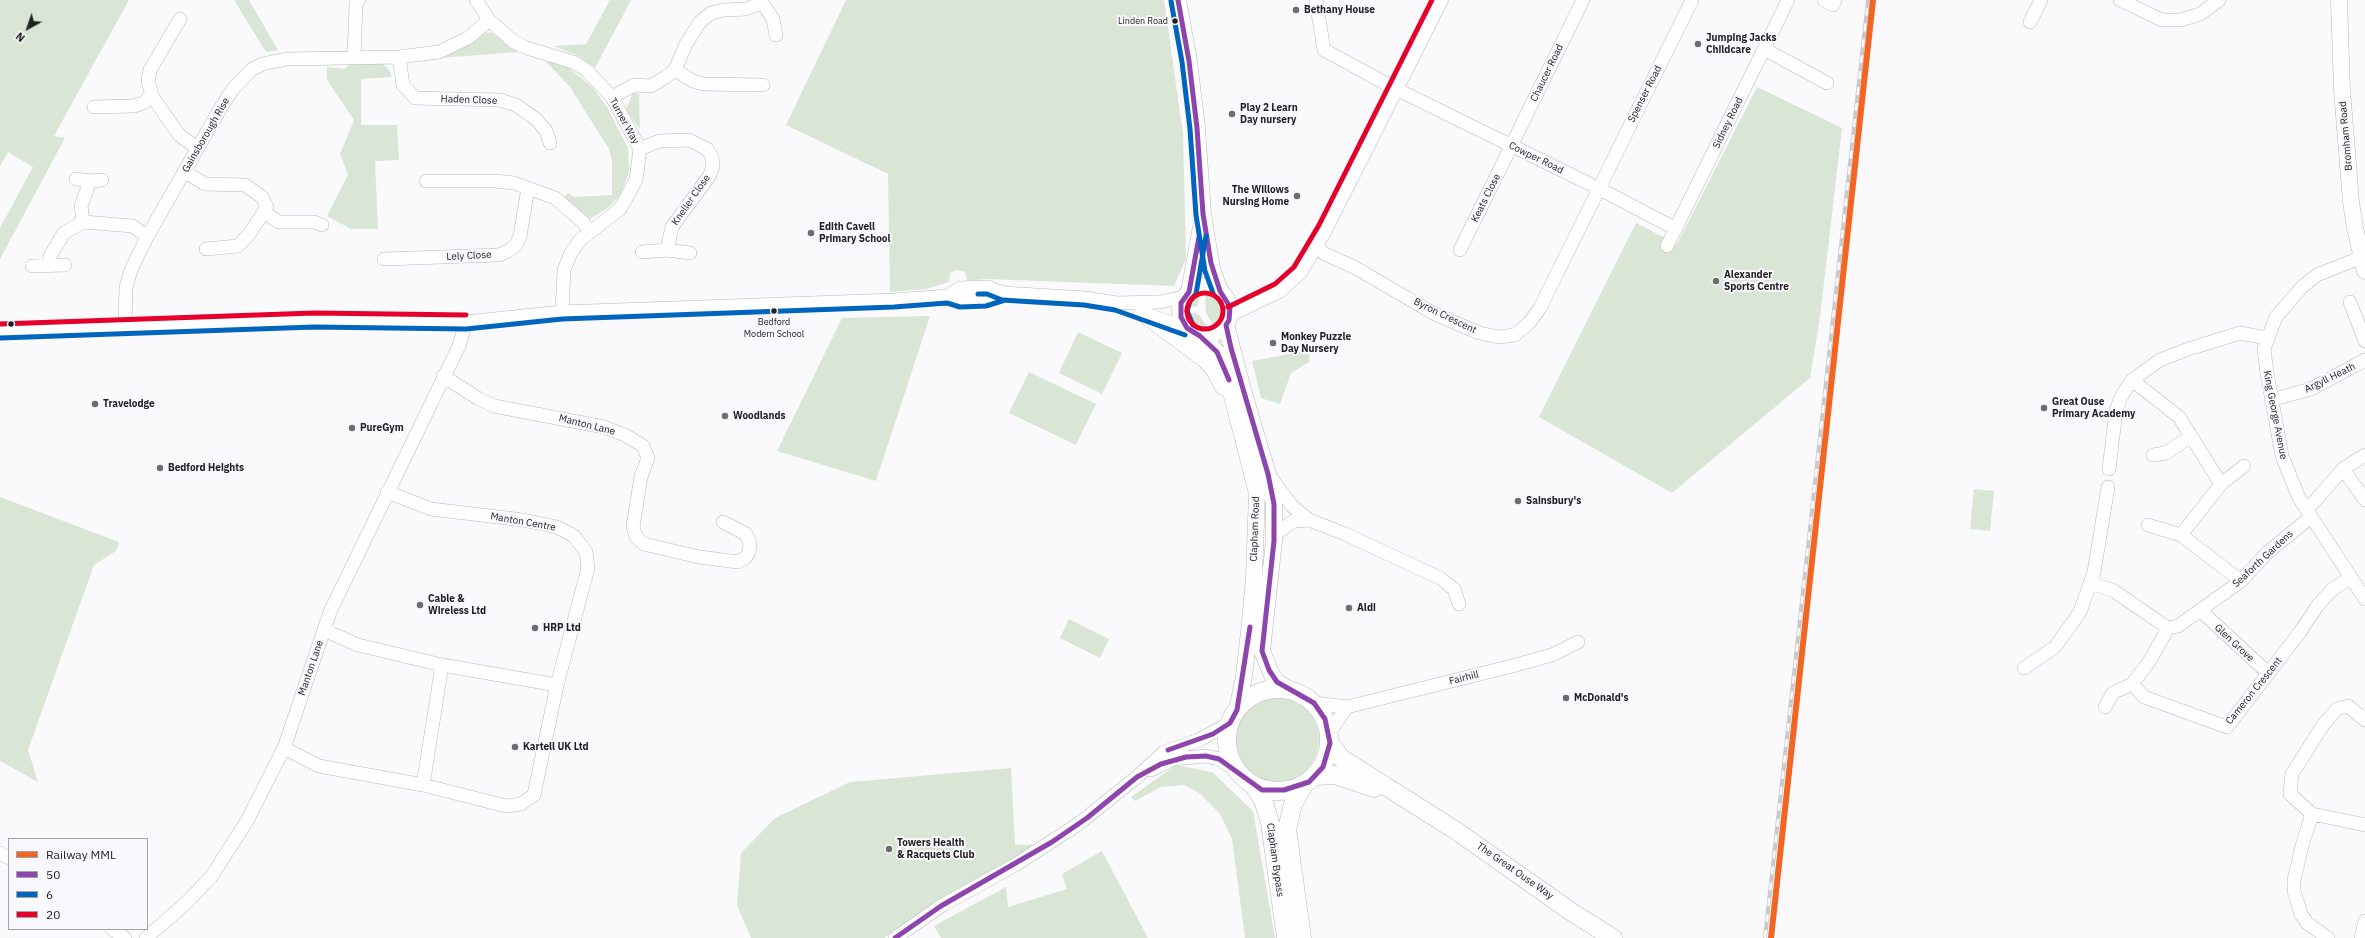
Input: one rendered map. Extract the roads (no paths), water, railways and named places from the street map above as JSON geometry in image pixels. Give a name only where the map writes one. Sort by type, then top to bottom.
[{"type":"highway","points":[[1276,689],[1291,690],[1314,703],[1325,719],[1330,738],[1323,766],[1310,780],[1274,790],[1262,790],[1253,786],[1237,771],[1232,762],[1226,743],[1233,716],[1247,699],[1261,692],[1276,689]]},
{"type":"highway","name":"The Great Ouse Way","points":[[1330,738],[1341,758],[1458,832],[1570,911],[1613,938]]},
{"type":"highway","name":"The Great Ouse Way","points":[[1310,780],[1335,775],[1349,779],[1416,806]]},
{"type":"highway","name":"Clapham Bypass","points":[[1302,938],[1287,829],[1293,804],[1310,780]]},
{"type":"highway","name":"Clapham Bypass","points":[[1253,786],[1263,800],[1270,822],[1286,938]]},
{"type":"main road","points":[[1178,0],[1189,61],[1197,128],[1203,214],[1212,269],[1222,293],[1228,319]]},
{"type":"main road","points":[[1203,214],[1187,295],[1180,311],[1194,332],[1216,335],[1228,319],[1254,302],[1280,290],[1300,271],[1396,88],[1440,0]]},
{"type":"main road","name":"Bromham Road","points":[[2339,0],[2342,90],[2351,202],[2363,264]]},
{"type":"main road","points":[[1187,295],[1202,287],[1254,302]]},
{"type":"main road","points":[[1142,313],[1205,360],[1214,370],[1233,401]]},
{"type":"main road","name":"Clapham Road","points":[[1228,319],[1242,390],[1268,474],[1275,520],[1262,651],[1272,675],[1277,682],[1291,690]]},
{"type":"main road","name":"Clapham Road","points":[[1194,332],[1220,358],[1231,386],[1233,401],[1257,493],[1254,578],[1244,676],[1233,716]]},
{"type":"main road","points":[[1254,578],[1263,562],[1268,529],[1275,520]]},
{"type":"street","name":"Turner Way","points":[[476,0],[489,20],[514,42],[527,48],[576,63],[598,80],[612,97],[640,149],[636,180],[629,195],[617,212],[589,232],[575,246],[564,270],[562,312]]},
{"type":"street","name":"Cowper Road","points":[[1316,0],[1324,50],[1396,88],[1598,188],[1676,229]]},
{"type":"street","name":"Chaucer Road","points":[[1512,146],[1583,0]]},
{"type":"street","name":"Spenser Road","points":[[1598,188],[1692,0]]},
{"type":"street","name":"Sidney Road","points":[[1667,246],[1788,0]]},
{"type":"street","points":[[1824,0],[1832,5],[1835,0]]},
{"type":"street","points":[[2030,22],[2041,0]]},
{"type":"street","points":[[2120,0],[2162,20],[2181,20],[2200,14],[2219,0]]},
{"type":"street","points":[[354,57],[356,1]]},
{"type":"street","points":[[612,97],[634,85],[651,86],[675,70],[686,44],[700,22],[711,13],[724,10],[746,9],[757,5],[761,1],[773,19],[776,35]]},
{"type":"street","points":[[180,19],[150,70],[148,81],[152,96],[178,135],[197,148]]},
{"type":"street","name":"Gainsborough Rise","points":[[126,326],[126,287],[131,270],[147,236],[185,172],[197,148],[233,89],[251,70],[262,64],[287,59],[399,57],[439,52],[468,38],[489,20]]},
{"type":"street","points":[[1764,50],[1827,83]]},
{"type":"street","name":"Haden Close","points":[[399,57],[403,85],[415,98],[500,100],[516,104],[537,120],[546,131],[550,143]]},
{"type":"street","points":[[675,70],[693,81],[702,84],[755,88]]},
{"type":"street","points":[[100,104],[134,106],[143,103],[152,96]]},
{"type":"street","name":"Kneller Close","points":[[640,149],[659,141],[689,140],[703,146],[712,157],[710,175],[672,228],[667,250]]},
{"type":"street","name":"Keats Close","points":[[1460,250],[1512,146]]},
{"type":"street","points":[[185,172],[205,184],[230,183],[249,187],[262,197],[267,207],[265,213],[238,246],[206,249]]},
{"type":"street","points":[[76,179],[96,181],[81,206],[83,222]]},
{"type":"street","points":[[426,181],[495,181],[514,183],[556,198],[583,222],[589,232]]},
{"type":"street","name":"Lely Close","points":[[384,259],[499,255],[508,251],[516,245],[520,236],[524,202],[528,188]]},
{"type":"street","name":"Byron Crescent","points":[[1314,245],[1325,254],[1354,267],[1433,313],[1479,333],[1499,337],[1515,335],[1529,323],[1540,308],[1598,188]]},
{"type":"street","points":[[265,213],[279,222],[314,222],[322,225]]},
{"type":"street","points":[[50,265],[50,256],[64,233],[83,222],[133,226],[147,236]]},
{"type":"street","points":[[642,252],[667,250],[690,253]]},
{"type":"street","name":"King George Avenue","points":[[2363,264],[2316,275],[2302,287],[2276,317],[2264,349],[2282,456],[2299,498],[2365,599]]},
{"type":"street","points":[[32,266],[65,265]]},
{"type":"street","points":[[0,330],[314,320],[466,322],[562,312],[894,300],[948,296],[960,300],[986,299],[1002,293],[1085,298],[1117,303],[1160,302],[1187,295]]},
{"type":"street","points":[[2350,302],[2365,341]]},
{"type":"street","points":[[1117,303],[1194,332]]},
{"type":"street","name":"Manton Lane","points":[[146,938],[186,903],[220,864],[248,821],[284,748],[330,612],[443,376],[459,346],[466,322]]},
{"type":"street","points":[[2109,469],[2116,410],[2132,380],[2160,360],[2240,333],[2267,338]]},
{"type":"street","name":"Argyll Heath","points":[[2272,400],[2311,389],[2365,360]]},
{"type":"street","name":"Manton Lane","points":[[443,376],[479,399],[494,406],[604,427],[625,435],[643,446],[648,458],[641,477],[633,526],[636,537],[644,544],[699,557],[738,562],[746,558],[749,552],[750,543],[746,534],[724,522]]},
{"type":"street","points":[[2132,380],[2179,417],[2221,484]]},
{"type":"street","points":[[2153,455],[2166,453],[2191,436]]},
{"type":"street","name":"Seaforth Gardens","points":[[2168,628],[2178,626],[2241,581],[2268,552],[2309,514],[2343,469],[2365,455]]},
{"type":"street","points":[[2181,535],[2221,484],[2244,466]]},
{"type":"street","points":[[2343,469],[2365,500]]},
{"type":"street","points":[[1268,474],[1298,512],[1309,520],[1351,536],[1440,578],[1454,589],[1459,604]]},
{"type":"street","points":[[2024,668],[2055,647],[2080,612],[2091,583],[2108,487]]},
{"type":"street","name":"Manton Centre","points":[[284,748],[319,766],[423,785],[506,806],[522,804],[534,795],[557,685],[588,568],[586,552],[574,536],[557,527],[523,520],[431,509],[387,492]]},
{"type":"street","points":[[1275,520],[1289,510],[1298,512]]},
{"type":"street","points":[[1274,541],[1277,533],[1288,524],[1294,521],[1309,520]]},
{"type":"street","points":[[2148,525],[2181,535],[2241,581]]},
{"type":"street","name":"Cameron Crescent","points":[[2132,684],[2144,696],[2227,727],[2318,605],[2334,589],[2350,577]]},
{"type":"street","points":[[2091,583],[2114,591],[2168,628],[2148,662],[2132,684],[2113,693],[2104,707]]},
{"type":"street","name":"Glen Grove","points":[[2201,611],[2268,674]]},
{"type":"street","points":[[324,630],[358,645],[442,665],[557,685]]},
{"type":"street","name":"Fairhill","points":[[1314,703],[1348,707],[1512,666],[1552,654],[1578,642]]},
{"type":"street","points":[[423,785],[442,665]]},
{"type":"street","points":[[2365,720],[2348,706],[2337,709],[2323,724],[2292,774],[2290,794],[2312,814],[2365,825]]},
{"type":"street","points":[[1330,738],[1348,707]]},
{"type":"street","points":[[895,938],[941,906],[1060,837],[1087,818],[1137,777],[1164,752],[1198,740],[1233,716]]},
{"type":"street","points":[[1137,777],[1161,764],[1186,757],[1206,756],[1219,759],[1237,771]]},
{"type":"street","points":[[2312,814],[2302,846],[2294,880],[2294,891],[2301,914],[2307,923],[2328,938]]},
{"type":"street","points":[[2361,938],[2365,921]]},
{"type":"street","points":[[113,930],[124,938]]},
{"type":"railway","points":[[1765,938],[1868,0]]},
{"type":"rail line","name":"MML","points":[[1771,938],[1873,0]]},
{"type":"place","name":"Bethany House","points":[[1296,10]]},
{"type":"place","name":"Linden Road","points":[[1175,21]]},
{"type":"place","name":"Jumping Jacks Childcare","points":[[1698,44]]},
{"type":"place","name":"Play 2 Learn Day nursery","points":[[1232,114]]},
{"type":"place","name":"The Willows Nursing Home","points":[[1297,196]]},
{"type":"place","name":"Edith Cavell Primary School","points":[[811,233]]},
{"type":"place","name":"Alexander Sports Centre","points":[[1716,281]]},
{"type":"place","name":"Bedford Modern School","points":[[774,311]]},
{"type":"place","name":"Monkey Puzzle Day Nursery","points":[[1273,343]]},
{"type":"place","name":"Travelodge","points":[[95,404]]},
{"type":"place","name":"Great Ouse Primary Academy","points":[[2044,408]]},
{"type":"place","name":"Woodlands","points":[[725,416]]},
{"type":"place","name":"PureGym","points":[[352,428]]},
{"type":"place","name":"Bedford Heights","points":[[160,468]]},
{"type":"place","name":"Sainsbury's","points":[[1518,501]]},
{"type":"place","name":"Cable & Wireless Ltd","points":[[420,605]]},
{"type":"place","name":"Aldi","points":[[1349,608]]},
{"type":"place","name":"HRP Ltd","points":[[535,628]]},
{"type":"place","name":"McDonald's","points":[[1566,698]]},
{"type":"place","name":"Kartell UK Ltd","points":[[515,747]]},
{"type":"place","name":"Towers Health & Racquets Club","points":[[889,849]]}]
